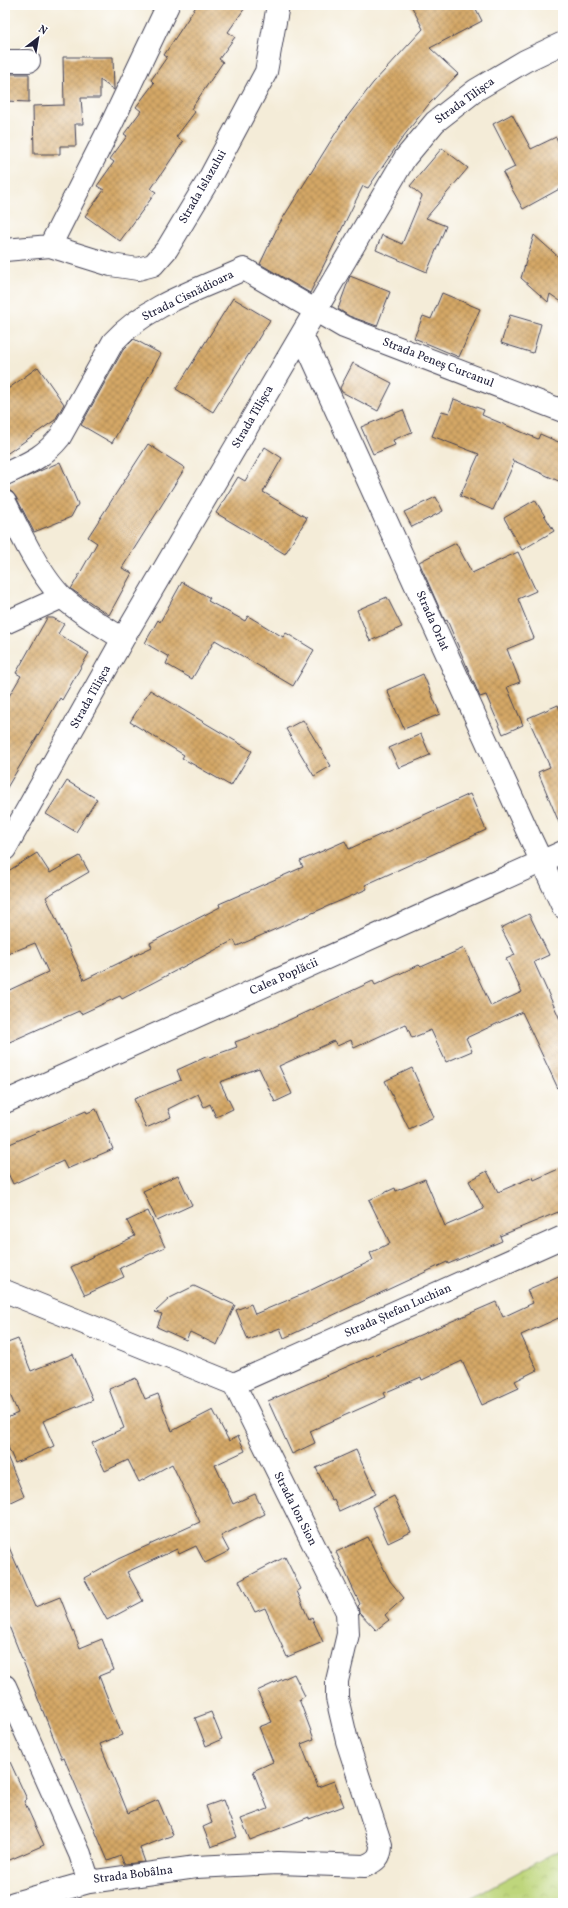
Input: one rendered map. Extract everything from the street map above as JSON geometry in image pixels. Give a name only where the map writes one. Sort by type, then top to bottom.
[{"type":"street","points":[[50,246],[116,116],[168,5]]},
{"type":"street","name":"Strada Islazului","points":[[5,250],[50,246],[111,265],[138,269],[153,264],[167,248],[209,179],[266,72],[278,5]]},
{"type":"street","name":"Strada Tilișca","points":[[5,849],[123,639],[405,158],[435,122],[476,90],[525,61],[563,43]]},
{"type":"street","points":[[5,61],[29,61]]},
{"type":"street","name":"Strada Cisnădioara","points":[[5,474],[36,460],[50,450],[60,437],[113,342],[124,330],[137,320],[187,294],[244,269],[316,311]]},
{"type":"street","name":"Strada Peneș Curcanul","points":[[316,311],[344,327],[563,411]]},
{"type":"street","name":"Strada Orlat","points":[[302,335],[541,862],[563,906]]},
{"type":"street","points":[[5,502],[31,552],[62,597],[77,610],[123,639]]},
{"type":"street","points":[[5,623],[62,597]]},
{"type":"street","name":"Calea Poplăcii","points":[[5,1102],[563,852]]},
{"type":"street","name":"Strada Ștefan Luchian","points":[[234,1384],[563,1237]]},
{"type":"street","points":[[5,1291],[234,1384]]},
{"type":"street","name":"Strada Ion Sion","points":[[234,1384],[347,1612],[348,1634],[337,1681],[337,1698],[347,1741],[380,1845],[381,1853],[376,1862],[365,1866]]},
{"type":"street","name":"Strada Bobâlna","points":[[5,1686],[80,1854],[89,1882],[211,1866],[278,1863],[365,1866]]},
{"type":"street","points":[[14,1903],[89,1882]]},
{"type":"green space","points":[[563,1848],[563,1903],[461,1903]]},
{"type":"building","points":[[197,5],[247,5],[228,32],[235,37],[219,59],[223,62],[191,109],[195,112],[176,137],[183,142],[151,189],[156,192],[120,241],[85,216],[104,190],[97,186],[114,162],[110,159],[127,136],[124,134],[141,111],[136,107],[154,83],[151,80],[167,57],[164,55]]},
{"type":"building","points":[[411,5],[474,5],[482,21],[430,48],[458,74],[429,104],[403,137],[368,188],[363,186],[310,293],[260,264],[278,226],[340,126],[373,83],[423,29]]},
{"type":"building","points":[[63,57],[113,57],[114,90],[100,80],[100,98],[81,98],[83,124],[75,124],[76,146],[60,146],[60,154],[34,154],[33,106],[64,105]]},
{"type":"building","points":[[5,74],[29,74],[29,102],[5,101]]},
{"type":"building","points":[[512,114],[531,149],[556,137],[563,152],[563,187],[523,209],[503,173],[515,167],[493,124]]},
{"type":"building","points":[[442,148],[468,168],[426,218],[446,226],[427,272],[376,250],[382,235],[402,244],[422,196],[410,186]]},
{"type":"building","points":[[534,235],[563,261],[563,303],[550,294],[548,302],[521,278]]},
{"type":"building","points":[[350,276],[390,292],[377,326],[349,316],[338,309]]},
{"type":"building","points":[[442,293],[480,309],[459,357],[414,338],[423,316],[431,319]]},
{"type":"building","points":[[233,298],[270,320],[213,412],[176,389]]},
{"type":"building","points":[[510,315],[541,324],[533,353],[501,343]]},
{"type":"building","points":[[134,339],[161,354],[112,443],[81,425],[123,350]]},
{"type":"building","points":[[353,363],[392,383],[378,411],[342,392],[340,388]]},
{"type":"building","points":[[38,367],[64,404],[55,420],[5,455],[5,391]]},
{"type":"building","points":[[454,399],[484,410],[482,415],[538,439],[540,434],[563,444],[563,483],[512,460],[514,463],[493,510],[460,496],[479,454],[432,436],[442,411],[449,413]]},
{"type":"building","points":[[403,410],[412,432],[393,440],[395,445],[373,454],[361,427]]},
{"type":"building","points":[[148,444],[185,468],[122,568],[132,573],[109,615],[71,589],[97,543],[88,537]]},
{"type":"building","points":[[265,447],[282,458],[263,492],[307,518],[285,554],[216,513],[238,477],[245,481]]},
{"type":"building","points":[[60,462],[78,504],[71,517],[34,532],[16,497],[8,490],[6,486]]},
{"type":"building","points":[[436,497],[443,511],[412,527],[404,512]]},
{"type":"building","points":[[535,500],[554,531],[522,550],[504,518]]},
{"type":"building","points":[[456,543],[472,573],[518,552],[536,591],[518,599],[534,638],[507,649],[520,682],[507,687],[523,725],[503,734],[486,695],[480,697],[447,620],[445,621],[419,562]]},
{"type":"building","points":[[182,582],[210,598],[208,601],[245,621],[248,616],[283,637],[286,633],[314,650],[293,686],[215,640],[192,679],[166,664],[169,657],[145,643],[158,620],[160,622]]},
{"type":"building","points":[[387,597],[402,627],[370,641],[357,610]]},
{"type":"building","points":[[47,618],[53,618],[64,624],[58,634],[89,653],[62,700],[60,698],[5,791],[5,703],[21,676],[16,673]]},
{"type":"building","points":[[423,674],[440,714],[404,729],[387,690]]},
{"type":"building","points":[[150,690],[252,751],[231,786],[182,758],[184,755],[130,722]]},
{"type":"building","points":[[558,705],[563,716],[563,832],[538,772],[550,767],[528,718]]},
{"type":"building","points":[[303,720],[331,766],[314,776],[286,729]]},
{"type":"building","points":[[421,734],[430,755],[399,768],[389,748]]},
{"type":"building","points":[[67,781],[97,799],[76,832],[46,814]]},
{"type":"building","points":[[470,794],[486,830],[365,885],[367,889],[237,946],[234,940],[122,999],[120,996],[81,1014],[79,1011],[5,1044],[5,992],[48,972],[35,943],[5,955],[5,873],[37,853],[50,873],[80,856],[89,872],[46,897],[84,980],[152,947],[150,943],[220,907],[219,904],[303,867],[300,861],[345,841],[349,849]]},
{"type":"building","points":[[529,914],[549,955],[534,962],[563,1026],[563,1099],[522,1012],[466,1038],[472,1051],[446,1062],[431,1030],[412,1038],[406,1024],[354,1048],[351,1040],[337,1046],[334,1041],[279,1066],[292,1094],[275,1102],[259,1068],[220,1082],[233,1109],[216,1117],[210,1104],[204,1107],[198,1094],[168,1109],[171,1117],[146,1128],[134,1099],[181,1080],[177,1070],[208,1056],[209,1057],[237,1047],[235,1042],[263,1032],[373,981],[375,985],[419,965],[421,967],[464,948],[491,1006],[522,992],[506,959],[515,955],[501,928]]},
{"type":"building","points":[[412,1068],[434,1117],[409,1129],[385,1081]]},
{"type":"building","points":[[96,1109],[113,1149],[67,1169],[63,1161],[13,1184],[5,1167],[5,1146],[86,1111],[87,1113]]},
{"type":"building","points":[[563,1167],[563,1210],[500,1236],[502,1241],[448,1264],[447,1262],[284,1338],[280,1328],[248,1340],[236,1310],[251,1304],[255,1314],[305,1293],[373,1260],[370,1253],[390,1243],[369,1200],[395,1188],[396,1191],[425,1179],[445,1226],[484,1209],[469,1181],[487,1171],[498,1192],[533,1177],[534,1180]]},
{"type":"building","points":[[178,1175],[192,1205],[157,1221],[143,1191]]},
{"type":"building","points":[[148,1211],[165,1247],[120,1268],[124,1277],[85,1295],[71,1267],[135,1236],[127,1221]]},
{"type":"building","points":[[563,1274],[563,1316],[521,1335],[537,1370],[515,1381],[519,1388],[482,1405],[462,1361],[422,1380],[421,1377],[384,1393],[386,1397],[310,1431],[315,1443],[292,1454],[268,1401],[496,1302],[503,1317],[533,1303],[527,1290]]},
{"type":"building","points":[[194,1286],[235,1305],[217,1345],[190,1332],[186,1340],[157,1327],[162,1314],[155,1312],[170,1298]]},
{"type":"building","points":[[18,1339],[31,1371],[73,1354],[93,1400],[43,1421],[54,1446],[15,1463],[5,1440],[5,1419],[18,1413],[5,1383],[5,1344]]},
{"type":"building","points":[[136,1378],[145,1399],[158,1394],[172,1431],[213,1410],[229,1441],[238,1436],[245,1451],[215,1465],[233,1504],[255,1494],[265,1514],[221,1536],[229,1551],[205,1563],[196,1546],[179,1554],[177,1549],[127,1572],[143,1601],[107,1620],[84,1578],[118,1559],[200,1522],[172,1464],[139,1482],[128,1460],[105,1471],[92,1443],[124,1428],[109,1389]]},
{"type":"building","points":[[356,1450],[376,1494],[339,1511],[334,1500],[332,1501],[316,1468]]},
{"type":"building","points":[[5,1451],[24,1496],[5,1505]]},
{"type":"building","points":[[394,1496],[411,1532],[388,1543],[372,1507]]},
{"type":"building","points":[[368,1537],[390,1581],[404,1598],[385,1615],[389,1620],[376,1630],[359,1612],[358,1606],[360,1604],[336,1552]]},
{"type":"building","points":[[5,1538],[35,1607],[60,1597],[80,1648],[102,1639],[114,1670],[99,1676],[122,1735],[100,1744],[128,1813],[158,1800],[173,1835],[140,1848],[145,1862],[124,1864],[121,1856],[108,1861],[64,1758],[62,1759],[5,1616]]},
{"type":"building","points":[[285,1557],[301,1589],[297,1591],[309,1620],[312,1618],[323,1642],[287,1657],[265,1608],[255,1612],[239,1581]]},
{"type":"building","points":[[294,1674],[305,1696],[299,1699],[314,1739],[301,1744],[318,1787],[334,1781],[344,1806],[309,1819],[309,1817],[250,1840],[241,1819],[268,1809],[253,1771],[273,1762],[259,1727],[272,1722],[257,1691]]},
{"type":"building","points":[[211,1712],[222,1739],[206,1746],[195,1718]]},
{"type":"building","points":[[5,1751],[27,1799],[24,1801],[44,1845],[5,1862]]},
{"type":"building","points":[[223,1800],[237,1837],[211,1847],[203,1827],[212,1823],[206,1806]]}]
